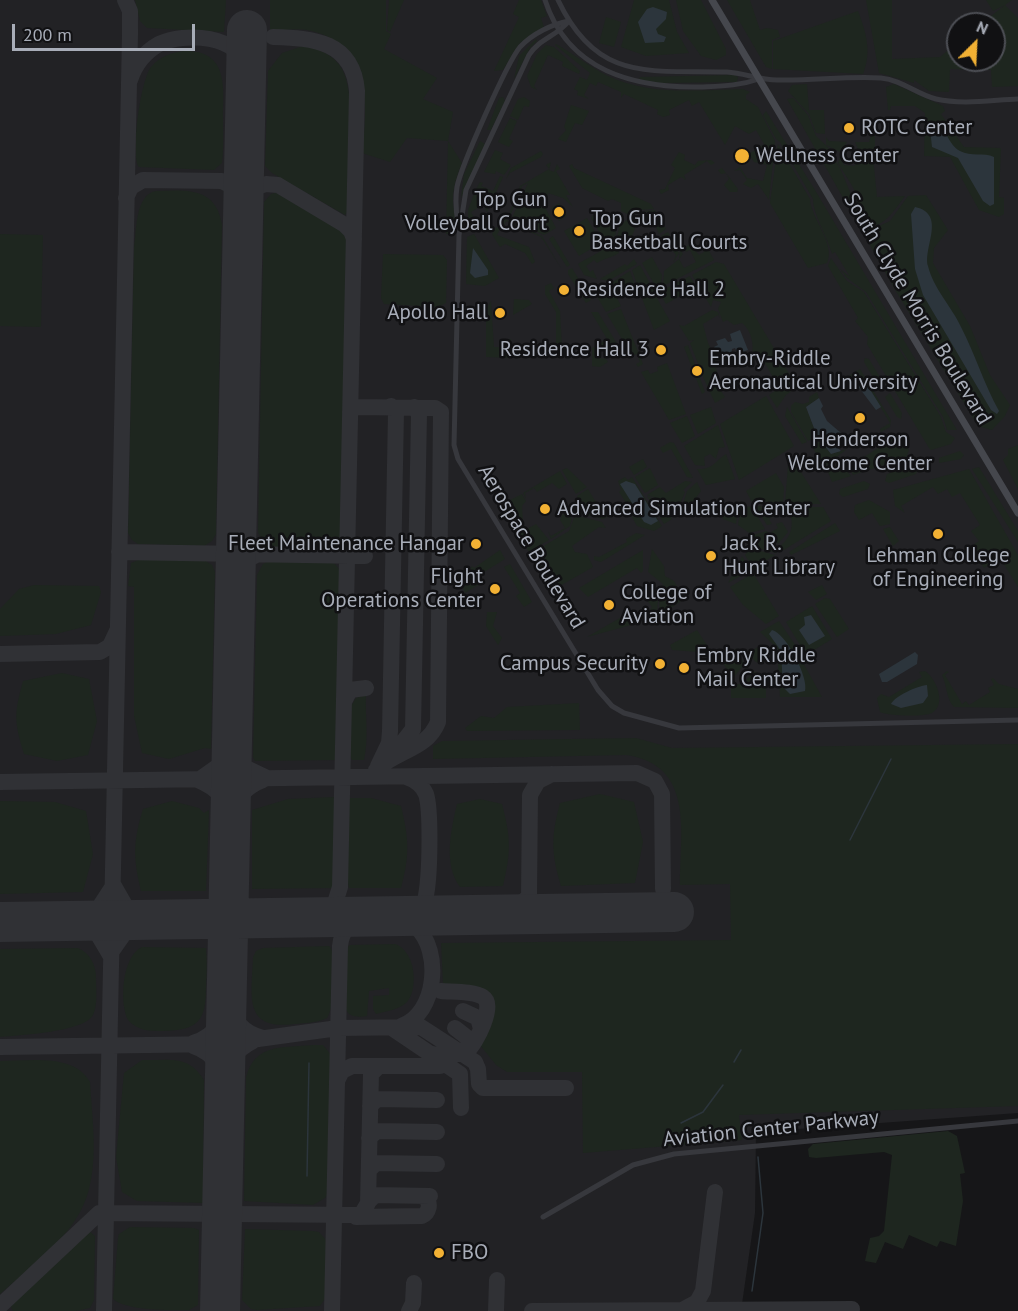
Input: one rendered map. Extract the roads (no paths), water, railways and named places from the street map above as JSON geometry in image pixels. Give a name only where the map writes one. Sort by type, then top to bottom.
[{"type":"main road","name":"South Clyde Morris Boulevard","points":[[712,0],[1018,513]]},
{"type":"street","points":[[545,0],[555,24],[583,56],[596,66],[624,79],[648,85],[740,86],[759,79]]},
{"type":"street","points":[[558,0],[569,21],[600,54],[625,67],[664,73],[730,72],[759,79],[888,79],[939,99],[1018,99]]},
{"type":"street","name":"Aerospace Boulevard","points":[[569,21],[555,24],[519,49],[480,132],[457,188],[459,235],[455,451],[598,690],[613,707],[634,717],[687,728],[1018,720]]},
{"type":"street","name":"Aerospace Boulevard","points":[[459,235],[466,190],[535,46],[561,31],[569,21]]},
{"type":"street","points":[[480,132],[490,138]]},
{"type":"street","name":"Aviation Center Parkway","points":[[543,1217],[633,1165],[674,1154],[1018,1121]]},
{"type":"waterway","points":[[850,840],[891,759]]},
{"type":"waterway","points":[[734,1062],[741,1050]]},
{"type":"waterway","points":[[307,1176],[309,1063]]},
{"type":"waterway","points":[[681,1123],[703,1112],[723,1085]]},
{"type":"waterway","points":[[754,1129],[755,1135]]},
{"type":"waterway","points":[[752,1291],[763,1213],[758,1157]]},
{"type":"place","name":"ROTC Center","points":[[849,128]]},
{"type":"place","name":"Wellness Center","points":[[742,156]]},
{"type":"place","name":"Top Gun Volleyball Court","points":[[559,212]]},
{"type":"place","name":"Top Gun Basketball Courts","points":[[579,231]]},
{"type":"place","name":"Residence Hall 2","points":[[564,290]]},
{"type":"place","name":"Apollo Hall","points":[[500,313]]},
{"type":"place","name":"Residence Hall 3","points":[[661,350]]},
{"type":"place","name":"Embry-Riddle Aeronautical University","points":[[697,371]]},
{"type":"place","name":"Henderson Welcome Center","points":[[860,418]]},
{"type":"place","name":"Advanced Simulation Center","points":[[545,509]]},
{"type":"place","name":"Lehman College of Engineering","points":[[938,534]]},
{"type":"place","name":"Fleet Maintenance Hangar","points":[[476,544]]},
{"type":"place","name":"Jack R. Hunt Library","points":[[711,556]]},
{"type":"place","name":"Flight Operations Center","points":[[495,589]]},
{"type":"place","name":"College of Aviation","points":[[609,605]]},
{"type":"place","name":"Campus Security","points":[[660,664]]},
{"type":"place","name":"Embry Riddle Mail Center","points":[[684,668]]},
{"type":"place","name":"FBO","points":[[439,1253]]}]
